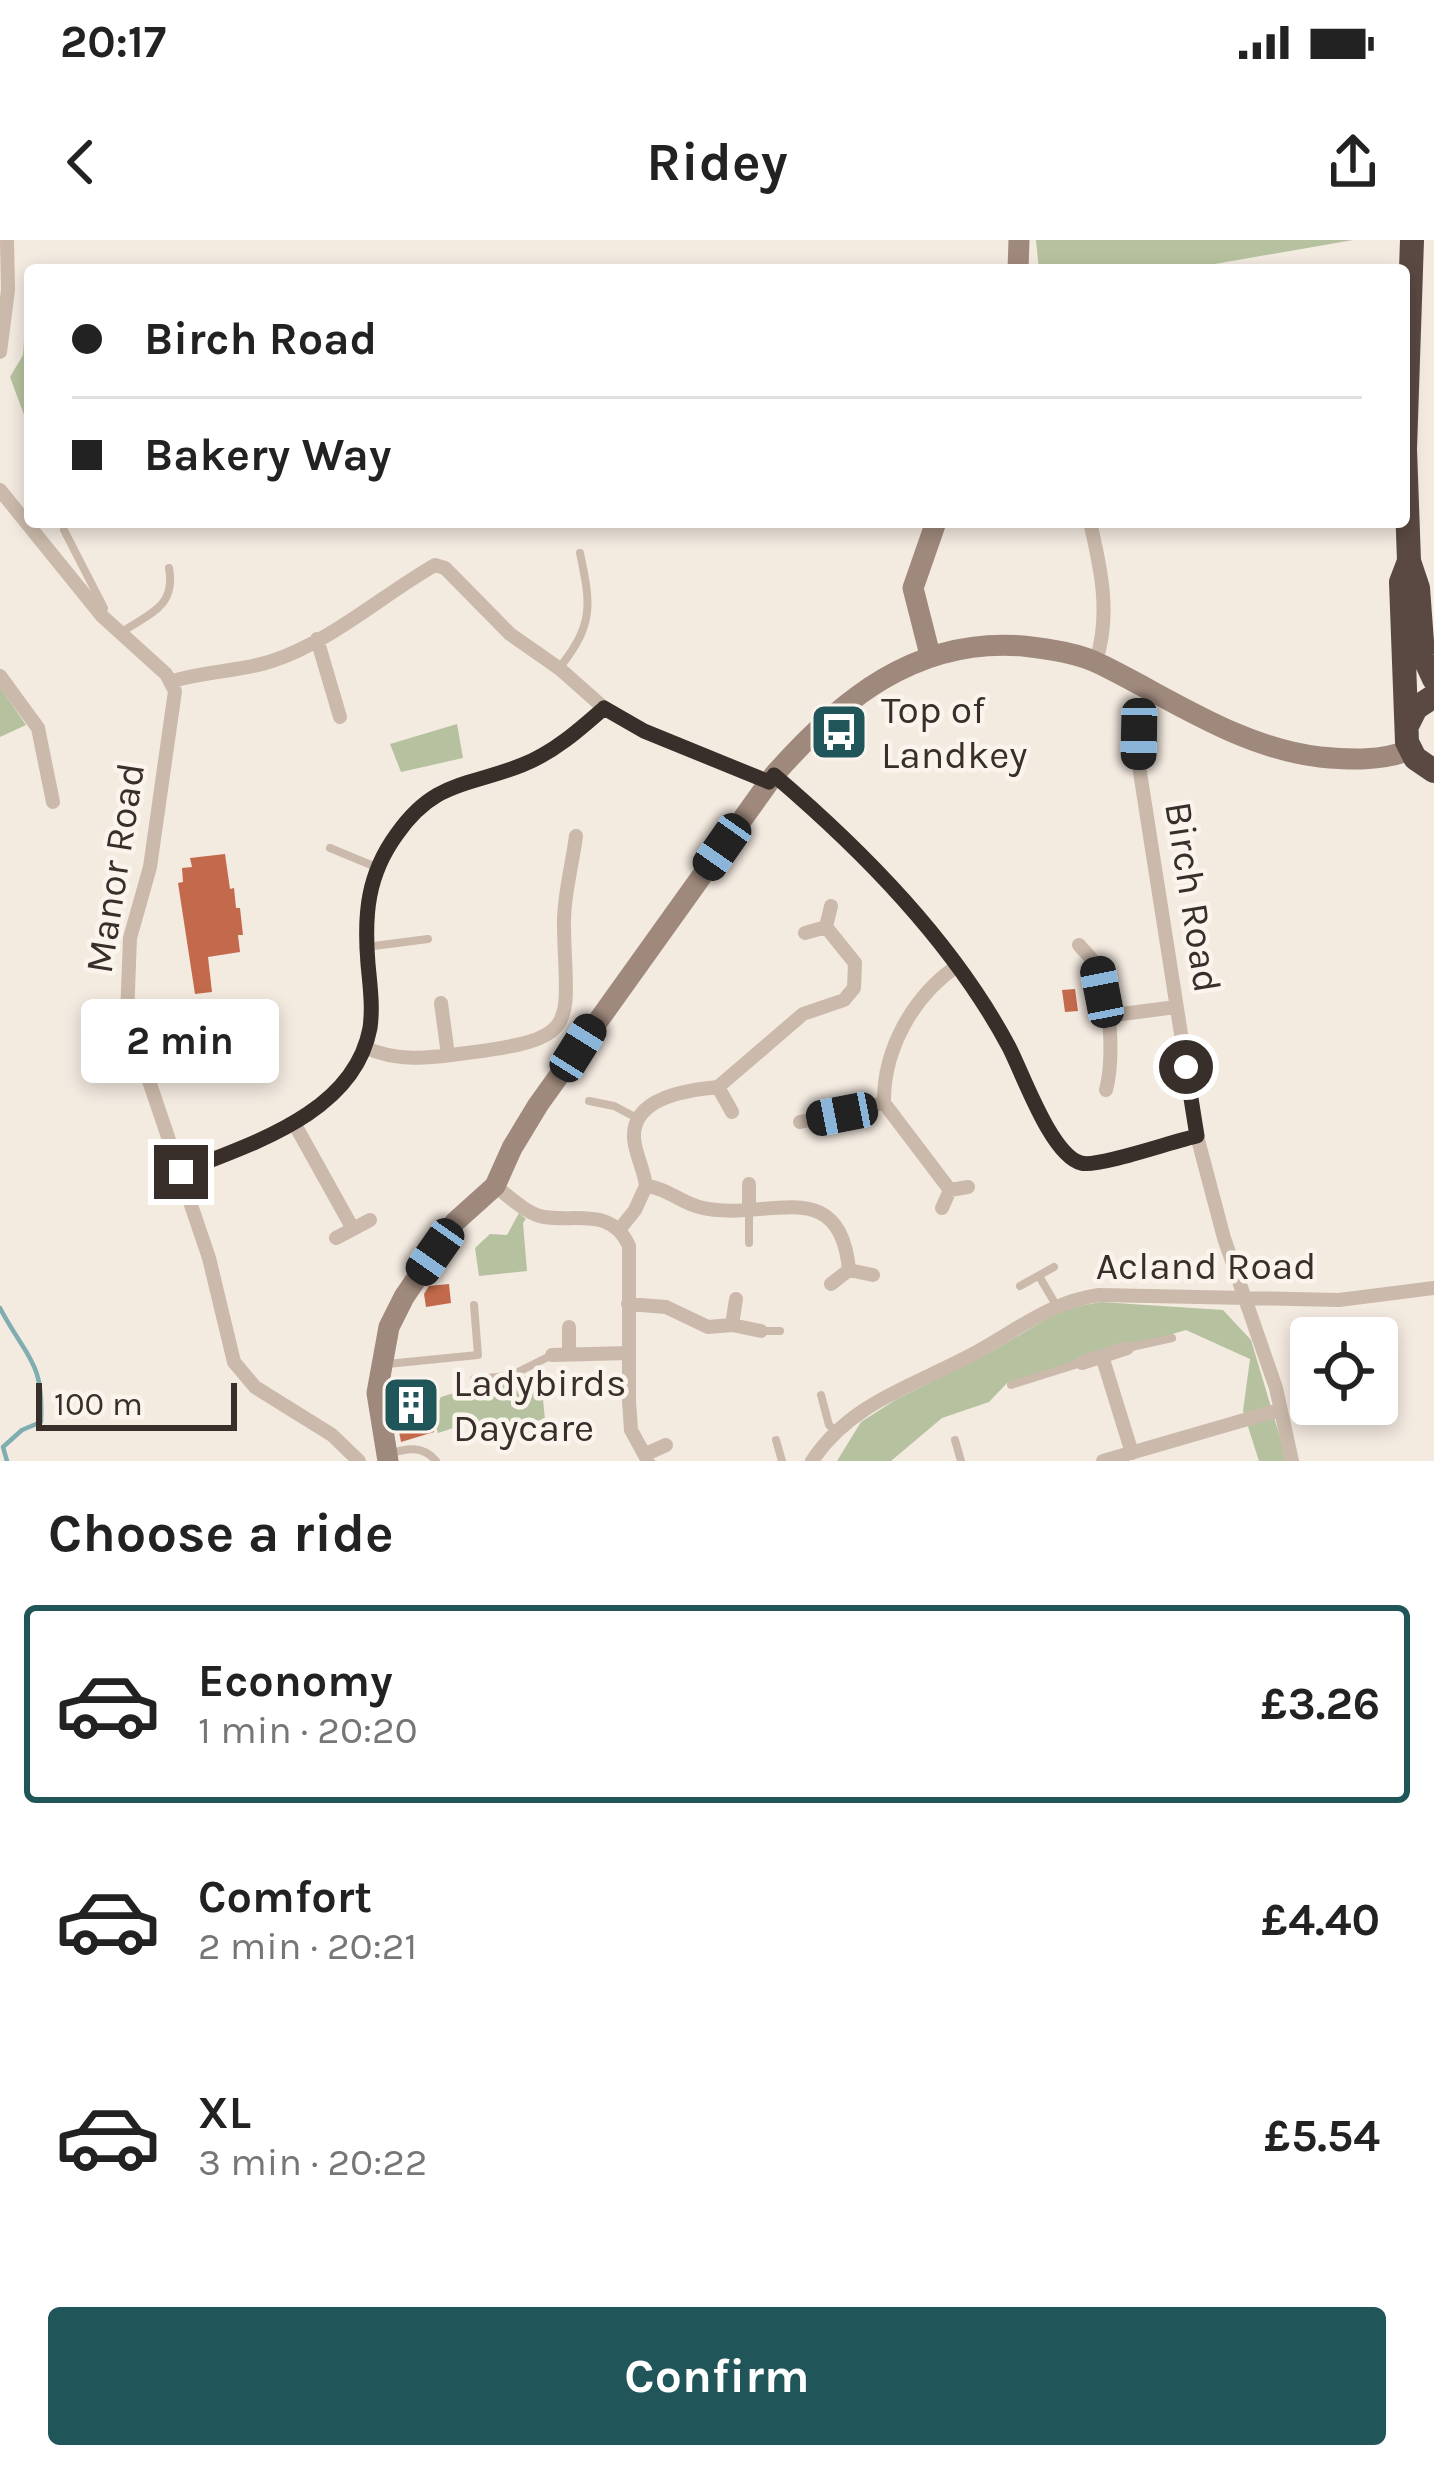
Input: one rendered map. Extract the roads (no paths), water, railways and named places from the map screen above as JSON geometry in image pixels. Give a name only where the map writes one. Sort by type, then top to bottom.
[{"type":"highway","points":[[1410,310],[1412,240]]},
{"type":"highway","points":[[1408,528],[1423,655],[1434,679]]},
{"type":"highway","points":[[1409,561],[1400,582],[1410,750],[1432,773]]},
{"type":"highway","points":[[1408,724],[1416,708],[1434,696]]},
{"type":"street","points":[[0,352],[8,290],[7,240]]},
{"type":"street","points":[[0,490],[24,520]]},
{"type":"street","points":[[31,528],[102,616],[170,682],[263,664],[317,639],[435,565],[445,568],[510,634],[604,708],[644,731],[771,779],[839,833],[957,966],[1008,1045],[1051,1132],[1071,1159],[1092,1164],[1197,1136]]},
{"type":"street","points":[[930,655],[913,589],[934,528]]},
{"type":"street","points":[[1091,528],[1104,587],[1104,623],[1096,661]]},
{"type":"street","points":[[317,639],[340,717]]},
{"type":"street","points":[[388,1458],[378,1413],[380,1364],[389,1327],[404,1297],[455,1222],[495,1186],[512,1148],[591,1027],[771,779],[836,710],[898,668],[930,655],[1011,645],[1096,661],[1265,747],[1287,753],[1364,759],[1410,750]]},
{"type":"street","points":[[0,676],[38,728],[53,802]]},
{"type":"street","name":"Manor Road","points":[[170,682],[175,709],[150,866],[130,938],[127,1016],[209,1258],[234,1362],[256,1387],[332,1435],[359,1461]]},
{"type":"street","name":"Birch Road","points":[[1154,691],[1144,709],[1139,766],[1197,1136],[1292,1461]]},
{"type":"street","points":[[181,1172],[294,1124],[339,1085],[364,1047],[371,1001],[366,903],[394,827],[452,786],[540,757],[604,708]]},
{"type":"street","points":[[364,1047],[407,1060],[534,1043],[555,1028],[568,1001],[564,926],[576,836]]},
{"type":"street","points":[[572,867],[591,871]]},
{"type":"street","points":[[826,927],[831,906]]},
{"type":"street","points":[[619,1230],[646,1186],[634,1141],[637,1118],[677,1093],[718,1087],[788,1024],[802,1014],[844,1000],[854,988],[855,963],[826,927]]},
{"type":"street","points":[[805,933],[826,927]]},
{"type":"street","points":[[1079,945],[1097,968],[1107,1016],[1112,1067],[1106,1090]]},
{"type":"street","points":[[950,1190],[884,1103],[883,1078],[898,1040],[934,982],[957,966]]},
{"type":"street","points":[[441,1003],[448,1055]]},
{"type":"street","points":[[1107,1016],[1176,1007]]},
{"type":"street","points":[[718,1087],[732,1112]]},
{"type":"street","points":[[810,1126],[884,1103]]},
{"type":"street","points":[[294,1124],[353,1228]]},
{"type":"street","points":[[749,1209],[750,1177]]},
{"type":"street","points":[[495,1186],[532,1213],[601,1218],[619,1230],[629,1246],[632,1430],[647,1458],[666,1444]]},
{"type":"street","points":[[646,1186],[663,1188],[698,1207],[814,1208],[831,1217],[843,1234],[849,1270]]},
{"type":"street","points":[[950,1190],[968,1187]]},
{"type":"street","points":[[942,1208],[950,1190]]},
{"type":"street","points":[[336,1238],[370,1220]]},
{"type":"street","points":[[831,1284],[849,1270],[873,1275]]},
{"type":"street","name":"Acland Road","points":[[812,1461],[835,1431],[880,1398],[974,1354],[1056,1304],[1099,1295],[1339,1300],[1434,1288]]},
{"type":"street","points":[[731,1325],[736,1299]]},
{"type":"street","points":[[628,1304],[666,1307],[707,1327],[731,1325],[761,1331]]},
{"type":"street","points":[[569,1327],[569,1353]]},
{"type":"street","points":[[1082,1363],[1126,1348]]},
{"type":"street","points":[[552,1355],[628,1353]]},
{"type":"street","points":[[1102,1356],[1132,1453]]},
{"type":"street","points":[[1103,1461],[1280,1410]]},
{"type":"lane","points":[[64,530],[104,608],[102,616]]},
{"type":"lane","points":[[559,668],[578,644],[587,621],[589,605],[580,553]]},
{"type":"lane","points":[[121,633],[168,598],[172,587],[169,568]]},
{"type":"lane","points":[[330,848],[376,867]]},
{"type":"lane","points":[[367,946],[428,939]]},
{"type":"lane","points":[[589,1101],[614,1106],[637,1118]]},
{"type":"lane","points":[[749,1209],[749,1244]]},
{"type":"lane","points":[[1020,1286],[1054,1267]]},
{"type":"lane","points":[[1040,1276],[1056,1304]]},
{"type":"lane","points":[[380,1364],[478,1354],[474,1304]]},
{"type":"lane","points":[[761,1331],[780,1331]]},
{"type":"lane","points":[[1126,1348],[1172,1339]]},
{"type":"lane","points":[[475,1379],[510,1376],[552,1355]]},
{"type":"lane","points":[[1011,1385],[1082,1363]]},
{"type":"lane","points":[[821,1395],[835,1431]]},
{"type":"lane","points":[[776,1440],[782,1461]]},
{"type":"lane","points":[[955,1440],[961,1461]]},
{"type":"lane","points":[[388,1458],[415,1449],[436,1461]]},
{"type":"waterway","points":[[0,1308],[31,1360],[41,1401],[41,1422],[22,1430],[3,1447],[7,1461]]},
{"type":"place","name":"Top of Landkey","points":[[839,732]]},
{"type":"place","name":"Ladybirds Daycare","points":[[411,1405]]}]
